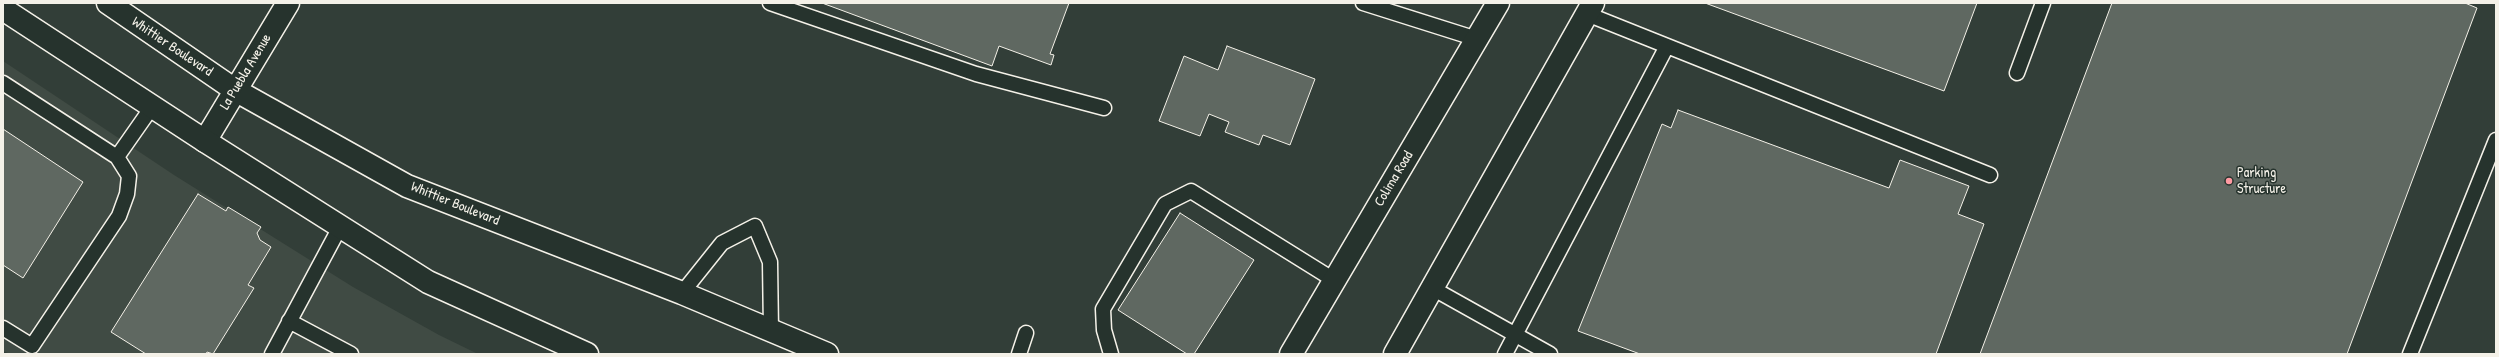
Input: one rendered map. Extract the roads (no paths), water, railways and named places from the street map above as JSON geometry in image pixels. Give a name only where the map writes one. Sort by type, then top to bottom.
[{"type":"main road","name":"Whittier Boulevard","points":[[108,3],[235,90],[407,186],[682,293],[827,354]]},
{"type":"main road","name":"Colima Road","points":[[1290,354],[1498,3]]},
{"type":"main road","name":"La Puebla Avenue","points":[[205,141],[235,90],[279,6]]},
{"type":"main road","points":[[1395,354],[1590,8]]},
{"type":"main road","points":[[3,9],[152,107],[428,282],[587,354]]},
{"type":"lane","points":[[770,3],[976,74],[1104,108]]},
{"type":"lane","points":[[1363,3],[1477,39]]},
{"type":"lane","points":[[2017,73],[2043,3]]},
{"type":"lane","points":[[1590,8],[1667,46],[1990,175]]},
{"type":"lane","points":[[1505,354],[1667,46]]},
{"type":"lane","points":[[3,83],[118,157],[129,176],[127,194],[119,216],[30,350],[3,328]]},
{"type":"lane","points":[[118,157],[152,107]]},
{"type":"lane","points":[[2410,354],[2496,140]]},
{"type":"lane","points":[[1111,354],[1104,330],[1103,309],[1165,204],[1191,191],[1334,280]]},
{"type":"lane","points":[[682,293],[722,243],[755,226],[770,262],[771,331]]},
{"type":"lane","points":[[272,354],[340,227]]},
{"type":"lane","points":[[1432,288],[1515,333],[1550,354]]},
{"type":"lane","points":[[289,321],[351,354]]},
{"type":"lane","points":[[1019,354],[1026,333]]},
{"type":"place","name":"Parking Structure","points":[[2229,181]]}]
